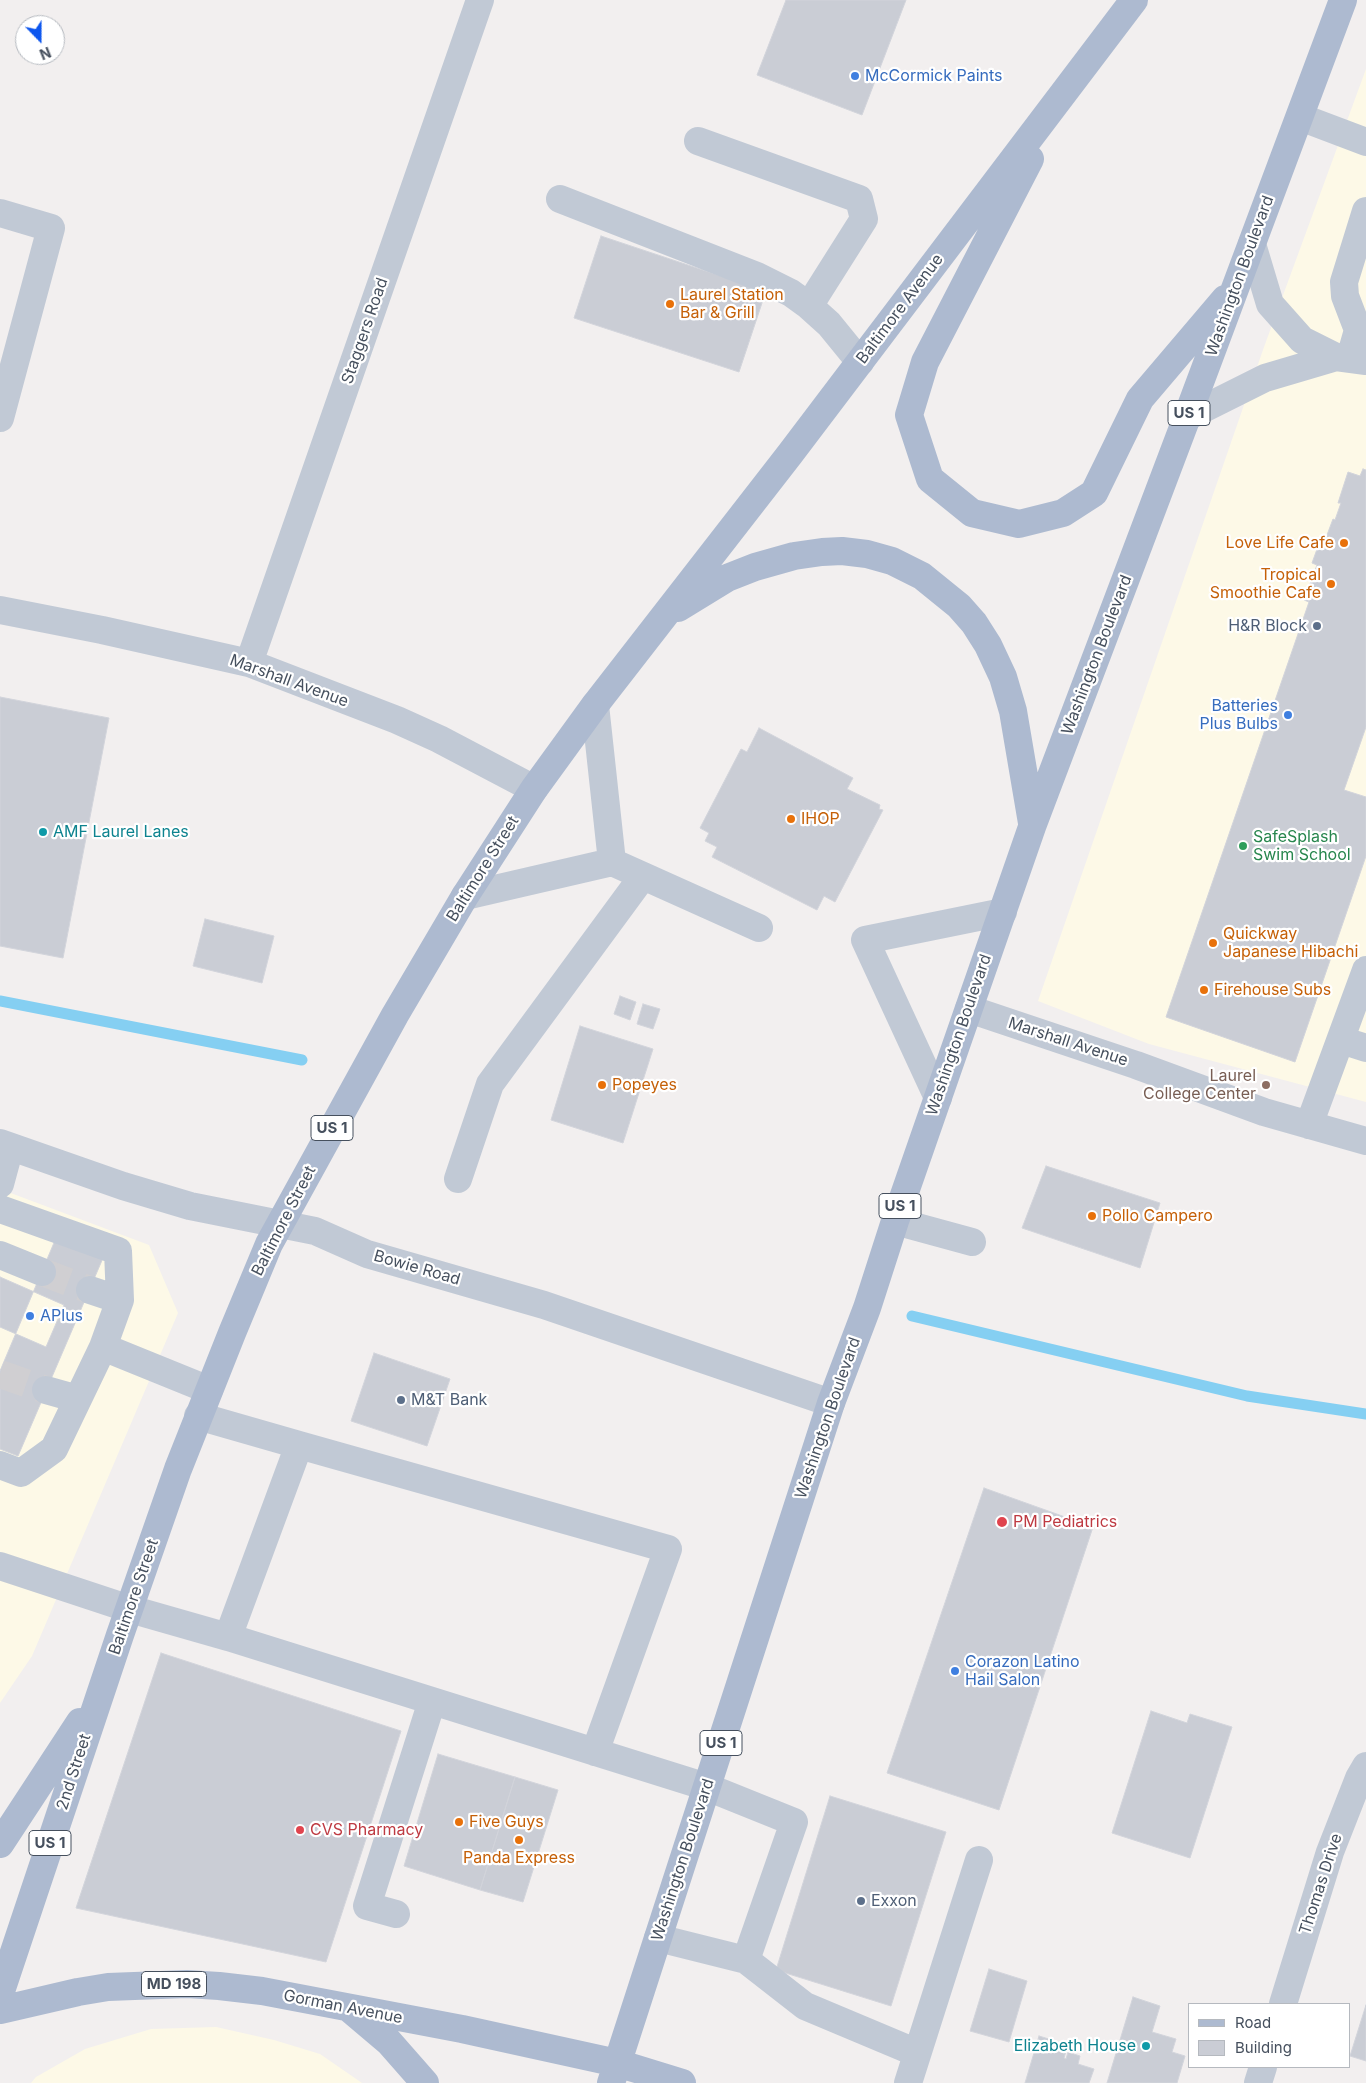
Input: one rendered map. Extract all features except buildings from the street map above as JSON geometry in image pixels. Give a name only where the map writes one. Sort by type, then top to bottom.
[{"type":"main road","name":"Washington Boulevard","points":[[614,2073],[832,1403],[867,1308],[895,1221],[1033,824],[1188,417],[1343,0]]},
{"type":"main road","name":"Baltimore Avenue","points":[[663,616],[860,362],[1066,91],[1130,2]]},
{"type":"main road","points":[[1066,91],[925,362],[909,416],[930,479],[972,513],[1019,524],[1063,513],[1094,493],[1140,399],[1237,283]]},
{"type":"main road","points":[[663,616],[727,578],[754,567],[804,555],[842,551],[868,554],[892,561],[922,576],[959,606],[974,623],[988,645],[1003,677],[1013,711],[1033,824]]},
{"type":"main road","name":"Baltimore Street","points":[[100,1692],[198,1416],[269,1244],[390,1023],[465,896],[534,789],[595,704],[663,616]]},
{"type":"main road","points":[[0,1844],[100,1692]]},
{"type":"main road","name":"2nd Street","points":[[0,1994],[100,1692]]},
{"type":"main road","name":"Gorman Avenue","points":[[0,2010],[108,1987],[187,1984],[262,1991],[462,2029],[614,2073],[682,2083]]},
{"type":"main road","points":[[348,2008],[390,2042],[425,2083]]},
{"type":"street","name":"Staggers Road","points":[[249,663],[480,0]]},
{"type":"street","points":[[1300,116],[1366,142]]},
{"type":"street","points":[[698,140],[859,199],[864,219],[809,306]]},
{"type":"street","points":[[560,199],[757,276],[791,293],[829,324],[860,362]]},
{"type":"street","points":[[1350,359],[1358,330],[1345,296],[1344,282],[1366,211]]},
{"type":"street","points":[[0,213],[51,228],[0,418]]},
{"type":"street","points":[[1252,244],[1270,304],[1302,340],[1350,359]]},
{"type":"street","points":[[1188,417],[1264,378],[1350,359]]},
{"type":"street","name":"Marshall Avenue","points":[[0,610],[102,630],[249,663],[397,720],[439,739],[534,789]]},
{"type":"street","points":[[595,704],[612,862]]},
{"type":"street","points":[[465,896],[612,862],[759,928]]},
{"type":"street","points":[[458,1179],[490,1084],[643,876]]},
{"type":"street","points":[[938,1098],[865,940],[1003,912]]},
{"type":"street","points":[[1309,1125],[1366,970]]},
{"type":"street","name":"Marshall Avenue","points":[[969,1009],[1136,1065],[1264,1112],[1366,1141]]},
{"type":"street","points":[[1341,1040],[1366,1048]]},
{"type":"street","points":[[0,1184],[5,1145]]},
{"type":"street","name":"Bowie Road","points":[[5,1145],[124,1186],[190,1206],[315,1231],[360,1252],[544,1305],[832,1403]]},
{"type":"street","points":[[0,1209],[118,1251],[120,1300],[102,1347],[54,1449],[22,1473],[0,1465]]},
{"type":"street","points":[[895,1221],[972,1242]]},
{"type":"street","points":[[0,1255],[42,1272]]},
{"type":"street","points":[[90,1290],[120,1300]]},
{"type":"street","points":[[102,1347],[209,1390]]},
{"type":"street","points":[[46,1390],[78,1399]]},
{"type":"street","points":[[198,1416],[668,1550],[595,1752]]},
{"type":"street","points":[[228,1637],[299,1445]]},
{"type":"street","points":[[0,1566],[130,1609],[228,1637],[707,1787],[794,1822],[746,1960]]},
{"type":"street","points":[[396,1914],[367,1906],[432,1701]]},
{"type":"street","name":"Thomas Drive","points":[[1282,2003],[1330,1852],[1359,1778],[1366,1766]]},
{"type":"street","points":[[908,2083],[979,1860]]},
{"type":"street","points":[[658,1938],[746,1960],[804,2006],[917,2053]]},
{"type":"street","points":[[1258,2083],[1263,2068]]},
{"type":"shaded area","points":[[1366,69],[1366,1102],[1149,1044],[1038,1001],[1264,347]]},
{"type":"shaded area","points":[[0,1189],[149,1245],[178,1313],[32,1656],[0,1703]]},
{"type":"shaded area","points":[[216,2027],[274,2040],[320,2054],[362,2083],[31,2083],[36,2077],[85,2049],[151,2029]]},
{"type":"waterway","points":[[0,1001],[302,1060]]},
{"type":"waterway","points":[[912,1316],[1247,1396],[1366,1414]]},
{"type":"tunnel","points":[[42,1272],[90,1290]]},
{"type":"tunnel","points":[[0,1374],[46,1390]]},
{"type":"place","name":"McCormick Paints","points":[[855,76]]},
{"type":"place","name":"Laurel Station Bar & Grill","points":[[670,304]]},
{"type":"place","name":"Love Life Cafe","points":[[1344,543]]},
{"type":"place","name":"Tropical Smoothie Cafe","points":[[1331,584]]},
{"type":"place","name":"H&R Block","points":[[1317,626]]},
{"type":"place","name":"Batteries Plus Bulbs","points":[[1288,715]]},
{"type":"place","name":"IHOP","points":[[791,819]]},
{"type":"place","name":"AMF Laurel Lanes","points":[[43,832]]},
{"type":"place","name":"SafeSplash Swim School","points":[[1243,846]]},
{"type":"place","name":"Quickway Japanese Hibachi","points":[[1213,943]]},
{"type":"place","name":"Firehouse Subs","points":[[1204,990]]},
{"type":"place","name":"Popeyes","points":[[602,1085]]},
{"type":"place","name":"Laurel College Center","points":[[1266,1085]]},
{"type":"place","name":"Pollo Campero","points":[[1092,1216]]},
{"type":"place","name":"APlus","points":[[30,1316]]},
{"type":"place","name":"M&T Bank","points":[[401,1400]]},
{"type":"place","name":"PM Pediatrics","points":[[1002,1522]]},
{"type":"place","name":"Corazon Latino Hail Salon","points":[[955,1671]]},
{"type":"place","name":"Five Guys","points":[[459,1822]]},
{"type":"place","name":"CVS Pharmacy","points":[[300,1830]]},
{"type":"place","name":"Panda Express","points":[[519,1840]]},
{"type":"place","name":"Exxon","points":[[861,1901]]},
{"type":"place","name":"Elizabeth House","points":[[1146,2046]]}]
